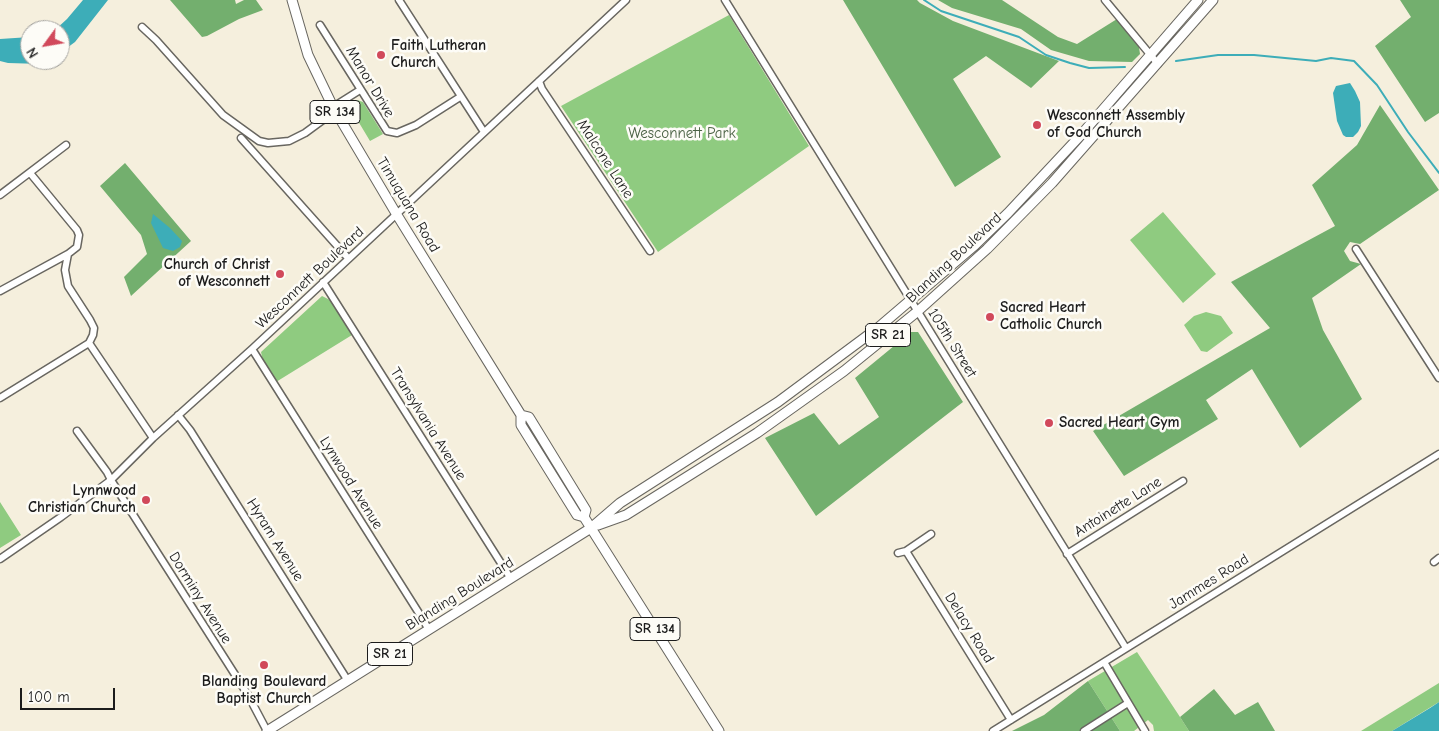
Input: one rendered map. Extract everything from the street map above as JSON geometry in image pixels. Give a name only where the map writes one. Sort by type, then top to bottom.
[{"type":"main road","name":"Timuquana Road","points":[[292,0],[299,30],[308,55],[334,109],[397,215],[521,415],[522,424],[577,515],[584,516],[719,731]]},
{"type":"main road","name":"Blanding Boulevard","points":[[267,731],[591,528],[620,503],[729,434],[835,361],[912,300],[1008,213],[1080,136],[1198,0]]},
{"type":"main road","name":"Blanding Boulevard","points":[[591,528],[626,515],[770,423],[816,392],[868,353],[918,311],[1015,220],[1088,143],[1213,0]]},
{"type":"main road","points":[[816,392],[822,375],[835,361]]},
{"type":"main road","points":[[770,423],[776,413],[803,394],[807,381]]},
{"type":"street","points":[[399,0],[484,132]]},
{"type":"street","name":"Wesconnett Boulevard","points":[[0,559],[111,480],[153,438],[252,350],[348,258],[397,215],[626,0]]},
{"type":"street","name":"105th Street","points":[[725,0],[1126,648]]},
{"type":"street","points":[[1105,0],[1158,64]]},
{"type":"street","name":"Manor Drive","points":[[320,25],[386,131],[392,133],[416,125],[460,97]]},
{"type":"street","points":[[142,27],[224,115],[259,141],[268,143],[289,141],[305,133],[360,90]]},
{"type":"street","name":"Malcone Lane","points":[[539,80],[542,89],[650,251]]},
{"type":"street","points":[[1080,136],[1088,143]]},
{"type":"street","points":[[241,138],[348,258]]},
{"type":"street","points":[[0,195],[66,145]]},
{"type":"street","points":[[0,291],[68,254],[77,247],[79,235],[77,230],[30,173]]},
{"type":"street","points":[[1008,213],[1015,220]]},
{"type":"street","points":[[1356,249],[1439,378]]},
{"type":"street","points":[[0,398],[89,343],[93,335],[94,328],[90,320],[68,286],[65,270],[68,254]]},
{"type":"street","name":"Transylvania Avenue","points":[[323,282],[511,579]]},
{"type":"street","points":[[89,343],[153,438]]},
{"type":"street","name":"Lynwood Avenue","points":[[252,350],[429,630]]},
{"type":"street","name":"Hyram Avenue","points":[[178,415],[190,430],[348,680]]},
{"type":"street","name":"Dorminy Avenue","points":[[77,431],[107,472],[248,695],[267,731]]},
{"type":"street","name":"Jammes Road","points":[[992,731],[1439,454]]},
{"type":"street","name":"Antoinette Lane","points":[[1067,554],[1183,481]]},
{"type":"street","points":[[898,553],[906,551],[931,534]]},
{"type":"street","name":"Delacy Road","points":[[906,551],[1010,720]]},
{"type":"street","points":[[1104,662],[1146,731]]},
{"type":"street","points":[[1084,731],[1128,703]]},
{"type":"green space","points":[[170,0],[235,0],[236,4],[244,0],[256,0],[263,10],[202,37]]},
{"type":"green space","points":[[843,0],[917,0],[953,21],[1059,61],[1031,88],[986,56],[953,79],[1001,157],[955,187]]},
{"type":"green space","points":[[938,0],[1002,0],[1058,37],[1077,44],[1117,19],[1139,47],[1140,54],[1132,62],[1089,61],[1051,50],[1021,29],[952,8]]},
{"type":"green space","points":[[1400,0],[1439,0],[1439,113],[1425,122],[1375,46],[1411,17]]},
{"type":"green space","name":"Wesconnett Park","points":[[729,15],[809,146],[658,252],[561,106]]},
{"type":"green space","points":[[357,100],[363,102],[383,134],[370,141],[349,106]]},
{"type":"green space","points":[[1380,105],[1439,190],[1360,244],[1350,242],[1344,251],[1350,261],[1361,264],[1312,298],[1323,330],[1362,399],[1300,448],[1252,369],[1206,400],[1218,419],[1124,476],[1093,431],[1270,328],[1231,282],[1335,226],[1312,185],[1357,145]]},
{"type":"green space","points":[[125,163],[191,241],[131,296],[124,277],[147,254],[141,235],[100,186]]},
{"type":"green space","points":[[1163,212],[1216,274],[1183,303],[1130,240]]},
{"type":"green space","points":[[322,296],[330,300],[352,335],[276,382],[263,361],[261,352]]},
{"type":"green space","points":[[1206,312],[1221,316],[1233,333],[1207,352],[1201,351],[1184,325],[1194,316]]},
{"type":"green space","points":[[911,332],[918,332],[963,402],[816,516],[765,438],[814,413],[839,445],[879,417],[855,378]]},
{"type":"green space","points":[[0,502],[21,535],[0,548]]},
{"type":"green space","points":[[1137,652],[1189,731],[1154,731],[1153,725],[1148,720],[1134,731],[1120,731],[1088,681]]},
{"type":"green space","points":[[1088,681],[1120,731],[1012,731],[1044,715]]},
{"type":"green space","points":[[1439,683],[1439,702],[1392,731],[1361,731]]},
{"type":"green space","points":[[1214,689],[1235,715],[1258,702],[1275,731],[1189,731],[1180,717]]},
{"type":"water","points":[[83,0],[108,0],[70,46],[70,20],[67,19]]},
{"type":"water","points":[[20,38],[20,63],[0,61],[0,39]]},
{"type":"water","points":[[1350,83],[1360,102],[1361,126],[1353,137],[1346,137],[1343,135],[1337,121],[1333,93],[1336,86]]},
{"type":"water","points":[[153,214],[182,241],[180,247],[173,251],[163,248],[151,223]]},
{"type":"water","points":[[1439,702],[1439,731],[1392,731],[1430,708]]},
{"type":"waterway","points":[[924,0],[941,11],[1019,37],[1046,55],[1089,68],[1125,67]]},
{"type":"waterway","points":[[1176,61],[1218,55],[1254,55],[1316,61],[1331,58],[1354,61],[1377,85],[1408,132],[1439,173]]},
{"type":"place","name":"Faith Lutheran Church","points":[[381,55]]},
{"type":"place","name":"Wesconnett Assembly of God Church","points":[[1037,125]]},
{"type":"place","name":"Church of Christ of Wesconnett","points":[[280,274]]},
{"type":"place","name":"Sacred Heart Catholic Church","points":[[990,317]]},
{"type":"place","name":"Sacred Heart Gym","points":[[1049,423]]},
{"type":"place","name":"Lynnwood Christian Church","points":[[146,500]]},
{"type":"place","name":"Blanding Boulevard Baptist Church","points":[[264,665]]}]
